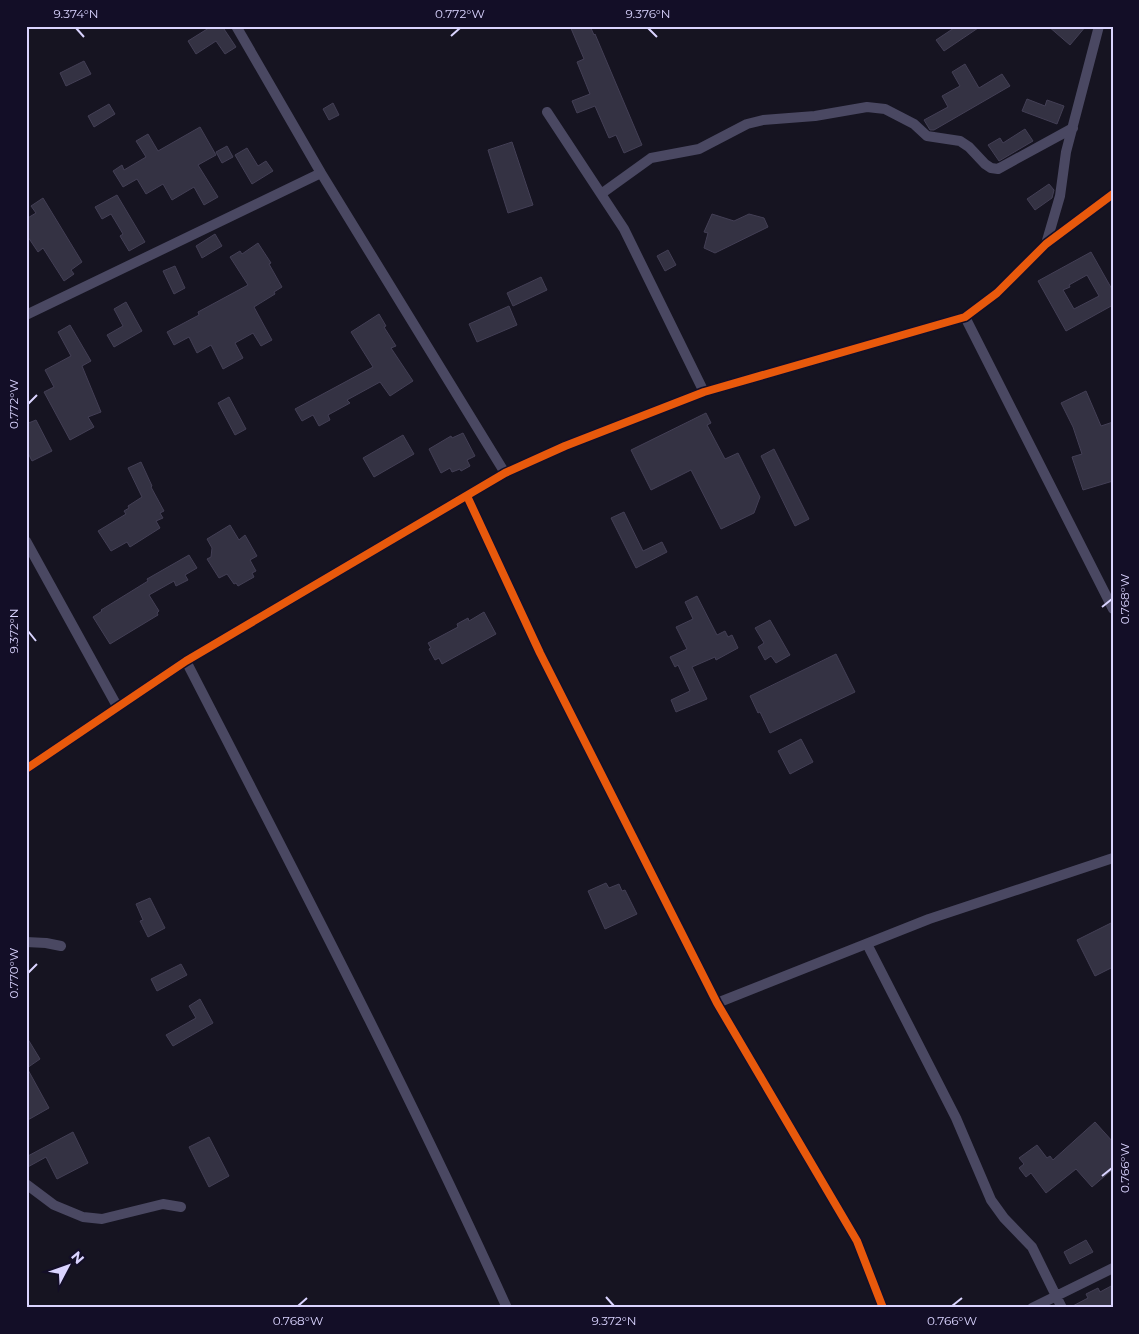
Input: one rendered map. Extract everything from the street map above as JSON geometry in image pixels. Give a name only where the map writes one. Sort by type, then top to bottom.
[{"type":"street","points":[[236,26],[321,173],[505,473]]},
{"type":"street","points":[[1046,244],[1060,196],[1066,152],[1099,26]]},
{"type":"street","points":[[601,194],[651,158],[699,149],[747,124],[763,120],[815,116],[867,107],[885,110],[914,124],[927,136],[960,142],[969,147],[985,164],[995,169],[1073,128]]},
{"type":"street","points":[[547,112],[624,229],[704,392]]},
{"type":"street","points":[[26,315],[321,173]]},
{"type":"street","points":[[26,769],[186,661],[505,473],[565,446],[704,392],[965,317],[996,293],[1046,244],[1113,194]]},
{"type":"street","points":[[965,317],[1113,609]]},
{"type":"street","points":[[467,496],[540,653],[717,1003],[857,1241],[883,1308]]},
{"type":"street","points":[[26,540],[117,706]]},
{"type":"street","points":[[186,661],[300,882],[448,1180],[507,1308]]},
{"type":"street","points":[[717,1003],[938,916],[1113,858]]},
{"type":"street","points":[[26,942],[61,946]]},
{"type":"street","points":[[866,944],[956,1118],[991,1200],[1004,1218],[1032,1247],[1062,1308]]},
{"type":"street","points":[[26,1184],[54,1205],[84,1217],[102,1219],[163,1204],[181,1208]]},
{"type":"street","points":[[1032,1308],[1113,1268]]},
{"type":"building","points":[[212,26],[222,26],[236,47],[225,54],[216,41],[196,54],[188,41]]},
{"type":"building","points":[[570,26],[590,26],[595,34],[642,145],[624,153],[616,135],[609,138],[595,106],[577,113],[572,101],[590,94],[577,62],[584,59]]},
{"type":"building","points":[[957,26],[981,26],[944,51],[936,40]]},
{"type":"building","points":[[1048,26],[1086,26],[1070,45]]},
{"type":"building","points":[[84,61],[91,74],[66,86],[60,73]]},
{"type":"building","points":[[965,64],[979,88],[1002,74],[1010,86],[934,130],[930,130],[924,120],[948,107],[942,96],[960,86],[952,72]]},
{"type":"building","points":[[1027,99],[1045,106],[1047,100],[1064,106],[1057,124],[1022,111]]},
{"type":"building","points":[[333,103],[339,115],[329,120],[323,109]]},
{"type":"building","points":[[109,104],[115,114],[94,127],[88,116]]},
{"type":"building","points":[[200,127],[216,155],[198,165],[218,197],[204,205],[194,187],[172,200],[163,184],[146,194],[137,179],[123,187],[113,171],[122,165],[124,170],[146,157],[136,141],[148,134],[158,151]]},
{"type":"building","points":[[1025,129],[1033,141],[999,161],[988,145],[1000,138],[1003,143]]},
{"type":"building","points":[[512,142],[533,205],[508,213],[488,150]]},
{"type":"building","points":[[227,146],[233,157],[222,163],[216,152]]},
{"type":"building","points":[[247,148],[258,166],[266,161],[273,171],[252,184],[235,155]]},
{"type":"building","points":[[1049,184],[1054,190],[1052,198],[1035,210],[1027,199]]},
{"type":"building","points":[[117,195],[145,242],[129,251],[120,236],[123,234],[111,214],[102,219],[95,207]]},
{"type":"building","points":[[43,198],[82,262],[71,270],[74,274],[64,281],[43,248],[38,252],[26,234],[26,219],[36,213],[31,206]]},
{"type":"building","points":[[712,214],[734,221],[749,214],[764,218],[768,227],[715,253],[704,248],[708,233],[704,232]]},
{"type":"building","points":[[215,234],[222,246],[202,258],[196,246]]},
{"type":"building","points":[[258,243],[271,263],[269,264],[282,287],[274,292],[275,294],[254,307],[272,340],[261,346],[253,333],[235,343],[243,358],[223,369],[211,345],[197,353],[189,337],[174,345],[167,332],[199,315],[198,312],[248,285],[230,257],[240,251],[242,254]]},
{"type":"building","points":[[668,250],[676,265],[665,271],[657,256]]},
{"type":"building","points":[[1091,252],[1113,291],[1113,305],[1066,331],[1038,281]],"holes":[[[1087,275],[1099,296],[1074,309],[1063,290]]]},
{"type":"building","points":[[175,266],[185,288],[174,294],[163,271]]},
{"type":"building","points":[[541,277],[547,290],[513,306],[507,293]]},
{"type":"building","points":[[126,302],[142,331],[114,347],[107,335],[123,326],[114,309]]},
{"type":"building","points":[[509,306],[517,325],[477,342],[469,324]]},
{"type":"building","points":[[379,314],[386,326],[384,327],[396,346],[391,348],[413,381],[390,396],[380,382],[347,400],[350,403],[328,415],[330,420],[319,426],[313,415],[302,421],[295,409],[373,367],[351,332]]},
{"type":"building","points":[[70,325],[91,361],[82,366],[101,412],[88,417],[94,427],[70,440],[44,392],[54,387],[45,370],[71,356],[58,332]]},
{"type":"building","points":[[1086,391],[1101,426],[1113,422],[1113,481],[1083,490],[1072,457],[1082,454],[1073,427],[1061,403]]},
{"type":"building","points":[[229,397],[246,429],[235,435],[218,403]]},
{"type":"building","points":[[706,413],[711,423],[707,425],[725,459],[738,453],[760,497],[754,513],[721,529],[691,470],[651,490],[631,450]]},
{"type":"building","points":[[36,420],[52,451],[32,461],[26,449],[26,424]]},
{"type":"building","points":[[463,433],[475,456],[467,460],[470,466],[461,471],[460,469],[452,472],[450,468],[441,473],[429,449],[451,436],[452,438]]},
{"type":"building","points":[[403,435],[414,454],[374,477],[363,458]]},
{"type":"building","points":[[774,449],[809,519],[795,526],[761,456]]},
{"type":"building","points":[[141,462],[151,487],[164,511],[160,513],[163,518],[156,521],[160,528],[130,547],[127,542],[111,551],[98,531],[126,514],[124,511],[129,508],[128,506],[142,497],[128,468]]},
{"type":"building","points":[[624,512],[643,551],[662,542],[667,552],[636,568],[611,518]]},
{"type":"building","points":[[230,525],[239,540],[245,535],[257,556],[250,560],[256,571],[252,573],[254,577],[238,586],[236,583],[234,584],[227,574],[219,578],[207,559],[211,557],[212,548],[207,539]]},
{"type":"building","points":[[189,555],[197,568],[185,575],[188,580],[176,586],[174,581],[149,595],[159,611],[158,615],[110,644],[93,617],[148,581],[147,579]]},
{"type":"building","points":[[697,596],[717,635],[725,631],[728,637],[732,635],[738,648],[716,660],[715,657],[692,667],[707,699],[676,712],[671,700],[690,691],[678,665],[675,667],[670,657],[687,649],[676,627],[693,619],[685,602]]},
{"type":"building","points":[[484,612],[496,634],[442,664],[439,658],[435,660],[428,643],[458,627],[457,624],[468,618],[469,621]]},
{"type":"building","points":[[770,620],[790,655],[776,663],[771,656],[765,660],[758,647],[764,643],[755,628]]},
{"type":"building","points":[[836,654],[855,692],[770,733],[750,696]]},
{"type":"building","points":[[801,739],[813,762],[790,774],[778,751]]},
{"type":"building","points":[[606,883],[609,888],[619,884],[622,891],[625,890],[637,914],[605,929],[588,891]]},
{"type":"building","points":[[150,898],[165,928],[148,937],[140,921],[143,920],[136,904]]},
{"type":"building","points":[[1113,922],[1113,967],[1095,976],[1077,940]]},
{"type":"building","points":[[181,964],[187,975],[157,991],[151,979]]},
{"type":"building","points":[[200,999],[213,1023],[173,1046],[166,1035],[196,1018],[189,1006]]},
{"type":"building","points":[[26,1036],[40,1059],[27,1068],[49,1108],[26,1121]]},
{"type":"building","points":[[1095,1122],[1113,1142],[1113,1169],[1092,1187],[1076,1169],[1046,1193],[1031,1173],[1026,1177],[1019,1168],[1024,1164],[1019,1158],[1037,1145],[1047,1158],[1050,1156],[1053,1160]]},
{"type":"building","points":[[73,1132],[88,1163],[57,1179],[46,1157],[26,1168],[26,1157]]},
{"type":"building","points":[[209,1137],[229,1176],[209,1187],[189,1147]]},
{"type":"building","points":[[1086,1240],[1093,1252],[1070,1264],[1064,1252]]},
{"type":"building","points":[[1113,1285],[1113,1308],[1069,1308],[1088,1298],[1086,1294],[1098,1288],[1100,1292]]},
{"type":"cycle path","points":[[26,769],[186,661],[505,473],[565,446],[704,392],[965,317],[997,293],[1046,244],[1113,194]]},
{"type":"cycle path","points":[[467,496],[540,653],[717,1003],[857,1241],[883,1308]]}]
